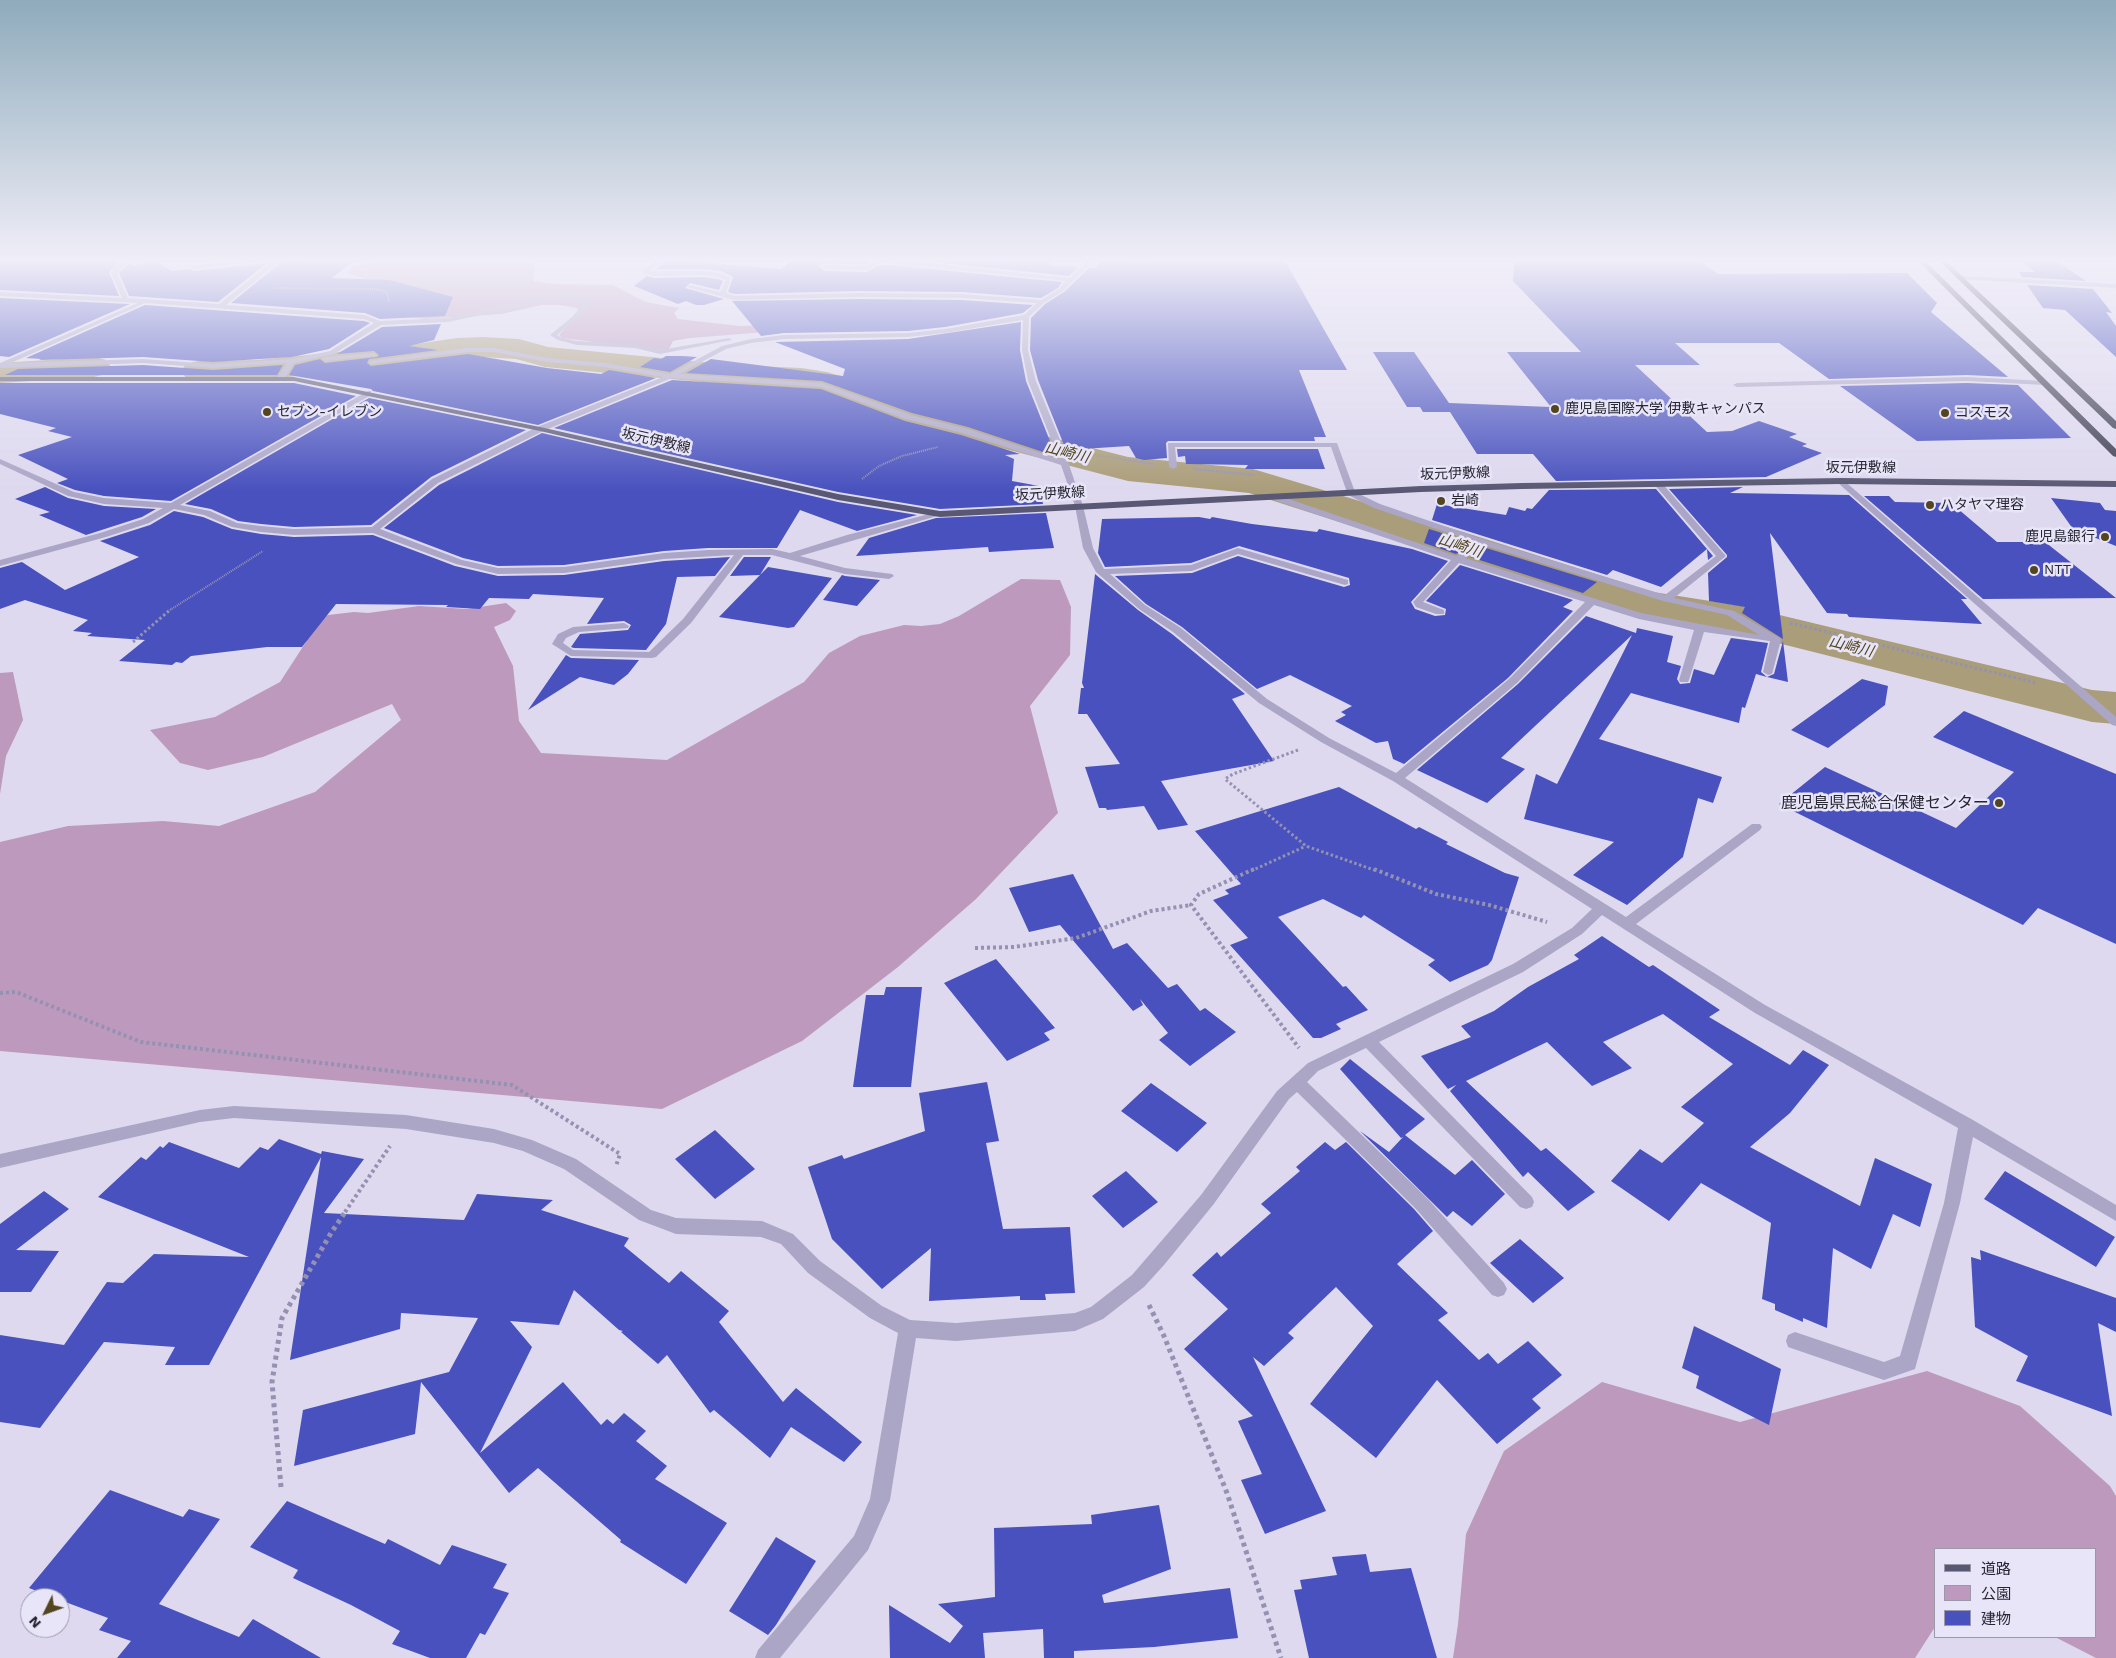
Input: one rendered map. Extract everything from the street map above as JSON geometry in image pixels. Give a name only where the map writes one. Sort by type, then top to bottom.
[{"type":"highway","points":[[1998,336],[2116,454]]},
{"type":"highway","points":[[2023,336],[2115,424]]},
{"type":"main road","name":"坂元伊敷線","points":[[0,379],[281,378],[540,429],[838,497],[940,514],[1421,489],[1656,483],[1841,481],[2116,484]]},
{"type":"street","points":[[0,366],[68,336]]},
{"type":"street","points":[[0,366],[144,361],[213,366],[292,361],[332,353],[358,336]]},
{"type":"street","points":[[555,336],[560,340],[635,346],[660,352],[723,341],[751,341],[804,336]]},
{"type":"street","points":[[1025,336],[1025,350],[1032,381],[1065,464],[1079,506],[1088,548],[1101,572],[1142,607],[1176,630],[1263,702],[1325,740],[1397,778],[1760,1009],[1967,1125],[2116,1214]]},
{"type":"street","points":[[374,530],[435,481],[540,429],[671,376],[724,347],[751,341]]},
{"type":"street","points":[[321,356],[327,360],[467,350],[494,350],[547,360],[604,365],[671,376],[822,385],[908,417],[974,434],[1065,464]]},
{"type":"street","points":[[281,378],[292,361]]},
{"type":"street","points":[[1737,385],[1967,379],[2045,383]]},
{"type":"street","points":[[0,563],[103,536],[146,521],[368,394]]},
{"type":"street","points":[[1173,467],[1171,445],[1334,445],[1351,493],[1404,516],[1485,543],[1666,599],[1730,613],[1776,640]]},
{"type":"street","points":[[0,461],[71,494],[104,501],[174,506],[207,513],[235,525],[294,532],[374,530],[458,562],[498,571],[564,570],[664,556],[772,552],[845,572],[889,576]]},
{"type":"street","points":[[1841,481],[2116,723]]},
{"type":"street","points":[[1656,483],[1721,556],[1666,599]]},
{"type":"street","points":[[1274,496],[1457,559],[1639,616],[1776,640]]},
{"type":"street","points":[[790,556],[850,537],[940,514]]},
{"type":"street","points":[[1440,612],[1420,605],[1418,602],[1457,559],[1485,543]]},
{"type":"street","points":[[1101,572],[1192,568],[1238,551],[1345,582]]},
{"type":"street","points":[[624,626],[577,629],[562,636],[557,644],[571,653],[652,655],[687,620],[741,552]]},
{"type":"street","points":[[1397,778],[1513,681],[1592,601]]},
{"type":"street","points":[[1684,680],[1700,628]]},
{"type":"street","points":[[1768,672],[1776,640]]},
{"type":"street","points":[[1626,924],[1756,828]]},
{"type":"street","points":[[0,1161],[200,1116],[234,1112],[406,1122],[494,1136],[526,1145],[570,1164],[608,1188],[645,1215],[676,1226],[762,1229],[787,1239],[814,1267],[876,1312],[908,1329],[956,1332],[1074,1322],[1096,1313],[1138,1280],[1158,1259],[1206,1200],[1283,1095],[1313,1067],[1518,968],[1577,931],[1601,908]]},
{"type":"street","points":[[1368,1040],[1526,1202]]},
{"type":"street","points":[[1297,1082],[1422,1203],[1498,1289]]},
{"type":"street","points":[[1795,1341],[1884,1371],[1908,1363],[1952,1202],[1967,1125]]},
{"type":"street","points":[[766,1658],[861,1543],[880,1500],[908,1329]]},
{"type":"path","points":[[838,497],[886,463],[902,456],[951,443],[974,434]]},
{"type":"path","points":[[133,642],[177,604],[294,532]]},
{"type":"path","points":[[1783,621],[2038,683]]},
{"type":"path","points":[[1325,740],[1224,779],[1306,846],[1436,894],[1489,905],[1577,931]]},
{"type":"path","points":[[975,948],[1014,947],[1076,938],[1151,911],[1190,905],[1200,894],[1306,846]]},
{"type":"path","points":[[1190,905],[1313,1067]]},
{"type":"path","points":[[0,993],[16,992],[141,1042],[512,1086],[620,1154],[608,1188]]},
{"type":"path","points":[[281,1486],[272,1382],[282,1318],[331,1233],[406,1122]]},
{"type":"path","points":[[1138,1280],[1164,1336],[1227,1493],[1281,1658]]},
{"type":"green space","points":[[560,336],[711,336],[673,341],[669,349],[660,350]]},
{"type":"green space","points":[[1021,579],[1060,580],[1071,607],[1070,655],[1030,706],[1058,813],[976,899],[898,967],[802,1041],[662,1109],[0,1051],[0,842],[68,826],[163,821],[219,826],[315,792],[401,720],[392,704],[263,757],[208,770],[180,763],[150,730],[215,717],[280,682],[306,642],[312,624],[328,615],[354,612],[368,613],[419,606],[467,609],[506,603],[516,611],[510,620],[494,627],[513,666],[519,721],[541,753],[667,760],[804,682],[829,653],[860,636],[904,625],[940,624],[959,616]]},
{"type":"green space","points":[[13,672],[23,720],[6,756],[0,794],[0,673]]},
{"type":"green space","points":[[1927,1371],[2020,1406],[2110,1486],[2116,1496],[2116,1658],[2096,1658],[2057,1638],[2096,1638],[2096,1548],[1934,1548],[1934,1629],[1915,1658],[1453,1658],[1466,1534],[1504,1451],[1602,1382],[1740,1422]]},
{"type":"building","points":[[0,336],[56,336],[9,357],[0,356]]},
{"type":"building","points":[[75,336],[349,336],[329,349],[292,357],[213,362],[143,357],[39,360],[41,359],[26,358]]},
{"type":"building","points":[[366,336],[436,336],[434,340],[409,346],[438,350],[369,359],[367,363],[371,366],[468,354],[547,368],[601,374],[609,370],[656,378],[538,425],[373,391],[371,389],[289,375],[295,365],[320,359],[325,363],[377,357],[379,355],[374,351],[337,354]]},
{"type":"building","points":[[925,336],[1020,336],[1020,350],[1026,381],[1054,451],[1043,452],[968,427],[912,413],[822,381],[686,373],[711,359],[843,376],[845,369],[775,342],[908,339]]},
{"type":"building","points":[[1030,336],[1328,336],[1347,370],[1299,370],[1326,437],[1314,437],[1315,441],[1168,441],[1166,443],[1167,458],[1144,460],[1136,458],[1129,446],[1066,450],[1038,380],[1030,350]]},
{"type":"building","points":[[1566,336],[1960,336],[2008,377],[1967,375],[1829,379],[1779,343],[1675,343],[1700,365],[1635,365],[1707,432],[1732,431],[1759,421],[1797,434],[1789,437],[1807,444],[1802,446],[1822,453],[1766,477],[1556,481],[1533,454],[1477,454],[1450,412],[1423,412],[1420,407],[1407,407],[1373,352],[1414,352],[1449,403],[1551,407],[1507,352],[1581,352]]},
{"type":"building","points":[[2094,336],[2116,336],[2116,357]]},
{"type":"building","points":[[666,356],[697,357],[670,372],[640,367],[654,358],[661,359]]},
{"type":"building","points":[[143,365],[213,370],[283,365],[277,375],[5,375],[18,369]]},
{"type":"building","points":[[672,380],[821,389],[905,421],[961,435],[1020,454],[1005,455],[1014,459],[1012,481],[1039,486],[1043,504],[940,509],[838,492],[554,428]]},
{"type":"building","points":[[0,383],[294,383],[356,396],[171,501],[104,496],[75,490],[57,483],[68,479],[18,455],[72,437],[48,431],[56,428],[0,414]]},
{"type":"building","name":"コスモス","points":[[1967,383],[2018,385],[2071,438],[1917,441],[1840,386]]},
{"type":"building","points":[[369,398],[526,430],[431,477],[371,525],[294,527],[261,524],[238,521],[211,509],[185,504]]},
{"type":"building","points":[[542,433],[838,502],[917,515],[857,531],[800,510],[777,548],[708,548],[664,551],[564,565],[498,566],[463,558],[384,528],[439,485]]},
{"type":"building","points":[[1177,449],[1318,449],[1325,469],[1245,469],[1248,465],[1186,464],[1185,456],[1178,457]]},
{"type":"building","points":[[45,487],[68,498],[104,506],[156,509],[142,517],[86,535],[39,515],[50,512],[15,499]]},
{"type":"building","points":[[1743,487],[1730,493],[1849,495],[1967,599],[1961,599],[1982,624],[1849,617],[1847,614],[1827,613],[1770,533],[1783,639],[1742,613],[1745,607],[1709,601],[1708,573],[1727,555],[1669,489]]},
{"type":"building","points":[[1656,489],[1713,556],[1708,560],[1707,549],[1661,587],[1613,570],[1607,575],[1432,520],[1437,504],[1506,515],[1509,507],[1525,511],[1527,508],[1532,509],[1549,490]]},
{"type":"building","points":[[1864,496],[1889,496],[1895,502],[1951,503],[1997,542],[2045,542],[2116,598],[1983,599]]},
{"type":"building","points":[[2051,498],[2100,503],[2105,510],[2116,511],[2116,546],[2073,529]]},
{"type":"building","points":[[174,511],[203,517],[232,529],[261,534],[294,537],[373,535],[455,566],[498,576],[564,575],[664,561],[730,557],[715,576],[677,577],[666,624],[646,650],[571,647],[580,634],[628,630],[631,625],[624,621],[587,624],[604,598],[533,594],[529,599],[489,598],[480,609],[446,607],[448,605],[336,604],[302,647],[267,647],[191,656],[182,663],[176,662],[172,665],[119,661],[145,640],[87,636],[92,633],[73,631],[88,620],[25,600],[0,609],[0,568],[22,562],[65,590],[139,557],[100,541],[150,525]]},
{"type":"building","points":[[1046,513],[1054,548],[989,552],[988,547],[856,556],[869,538],[936,518]]},
{"type":"building","points":[[1199,517],[1210,519],[1212,517],[1317,532],[1319,529],[1412,549],[1448,561],[1411,602],[1415,609],[1435,616],[1445,615],[1446,609],[1426,601],[1460,565],[1573,600],[1563,607],[1573,611],[1508,678],[1404,764],[1393,759],[1388,741],[1376,743],[1335,721],[1346,715],[1341,712],[1352,706],[1290,675],[1257,689],[1182,627],[1146,604],[1115,576],[1192,573],[1238,556],[1344,587],[1350,585],[1349,578],[1239,546],[1191,563],[1105,567],[1098,553],[1102,519]]},
{"type":"building","points":[[1429,529],[1474,543],[1456,554],[1424,543]]},
{"type":"building","points":[[1486,548],[1597,582],[1583,593],[1470,557]]},
{"type":"building","points":[[744,557],[771,557],[760,575],[730,576]]},
{"type":"building","points":[[768,567],[832,578],[794,627],[788,628],[719,617]]},
{"type":"building","points":[[1095,574],[1245,694],[1232,699],[1274,761],[1161,781],[1188,825],[1158,830],[1144,806],[1107,810],[1106,808],[1099,808],[1085,767],[1120,764],[1087,714],[1078,714],[1081,688],[1084,688],[1082,683]]},
{"type":"building","points":[[842,575],[880,580],[857,606],[823,600]]},
{"type":"building","points":[[1586,616],[1636,633],[1637,628],[1673,636],[1667,662],[1681,666],[1677,679],[1680,684],[1690,683],[1694,669],[1714,675],[1731,638],[1768,643],[1761,672],[1767,677],[1756,674],[1745,708],[1742,707],[1739,723],[1631,693],[1599,739],[1722,777],[1713,803],[1698,798],[1683,857],[1627,905],[1573,875],[1614,842],[1524,819],[1536,774],[1557,784],[1632,635],[1501,758],[1525,769],[1487,803],[1417,770],[1518,684]]},
{"type":"building","points":[[1783,641],[1788,682],[1767,677],[1774,674]]},
{"type":"building","points":[[566,655],[571,658],[639,660],[628,674],[614,685],[580,677],[528,710]]},
{"type":"building","points":[[1862,679],[1888,686],[1885,705],[1828,748],[1791,730]]},
{"type":"building","points":[[1964,711],[2116,774],[2116,944],[2038,908],[2023,925],[1779,804],[1825,767],[1956,828],[2014,772],[1933,737]]},
{"type":"building","points":[[1339,787],[1416,829],[1419,827],[1448,842],[1446,844],[1505,873],[1519,877],[1492,960],[1488,965],[1450,982],[1428,965],[1435,960],[1364,915],[1361,918],[1323,899],[1278,917],[1343,987],[1346,986],[1368,1010],[1336,1024],[1341,1029],[1321,1038],[1313,1038],[1230,945],[1248,938],[1213,900],[1229,894],[1225,890],[1241,884],[1195,831]]},
{"type":"building","points":[[1073,874],[1113,949],[1127,943],[1168,988],[1177,984],[1200,1011],[1205,1008],[1236,1032],[1190,1066],[1159,1040],[1168,1033],[1140,999],[1143,1005],[1133,1011],[1060,925],[1029,932],[1009,888]]},
{"type":"building","points":[[1602,936],[1649,967],[1653,965],[1720,1010],[1709,1017],[1790,1065],[1803,1050],[1829,1065],[1790,1113],[1750,1147],[1860,1206],[1875,1158],[1932,1184],[1920,1227],[1893,1214],[1871,1269],[1833,1248],[1827,1328],[1803,1318],[1803,1322],[1775,1310],[1775,1304],[1762,1299],[1771,1223],[1701,1183],[1669,1221],[1611,1181],[1640,1149],[1662,1163],[1704,1123],[1681,1107],[1733,1064],[1663,1014],[1603,1042],[1632,1068],[1592,1086],[1547,1042],[1466,1081],[1541,1151],[1546,1148],[1595,1192],[1568,1211],[1528,1172],[1523,1177],[1450,1091],[1456,1085],[1448,1089],[1421,1056],[1471,1037],[1461,1026],[1494,1011],[1528,987],[1579,959],[1574,955]]},
{"type":"building","points":[[996,959],[1055,1028],[1044,1033],[1050,1040],[1007,1061],[944,983]]},
{"type":"building","points":[[886,987],[922,987],[911,1087],[853,1087],[866,995],[884,995]]},
{"type":"building","points":[[1350,1059],[1425,1119],[1405,1135],[1455,1175],[1472,1160],[1505,1194],[1472,1226],[1453,1211],[1447,1217],[1360,1131],[1389,1152],[1403,1137],[1401,1138],[1340,1069]]},
{"type":"building","points":[[987,1082],[999,1141],[986,1143],[1003,1229],[1070,1227],[1075,1293],[1045,1294],[1046,1300],[1020,1300],[1020,1296],[929,1301],[931,1248],[882,1289],[832,1239],[808,1167],[842,1155],[844,1159],[925,1131],[919,1093]]},
{"type":"building","points":[[1151,1083],[1207,1123],[1177,1152],[1121,1111]]},
{"type":"building","points":[[715,1130],[755,1169],[715,1199],[675,1159]]},
{"type":"building","points":[[279,1139],[321,1154],[322,1151],[364,1159],[324,1213],[464,1220],[477,1194],[553,1200],[541,1210],[629,1238],[624,1246],[669,1283],[681,1271],[729,1311],[719,1322],[783,1402],[796,1388],[862,1442],[844,1462],[791,1427],[770,1458],[714,1410],[710,1413],[667,1355],[658,1364],[621,1332],[623,1331],[619,1330],[574,1290],[559,1325],[510,1321],[532,1347],[480,1453],[563,1382],[601,1425],[607,1419],[613,1424],[624,1413],[646,1431],[636,1441],[667,1466],[655,1479],[727,1523],[686,1584],[620,1542],[621,1540],[538,1468],[509,1493],[421,1382],[415,1434],[294,1466],[303,1410],[449,1372],[478,1318],[401,1313],[400,1329],[290,1360],[321,1157],[209,1365],[165,1365],[175,1347],[104,1342],[40,1428],[0,1422],[0,1335],[64,1345],[107,1282],[123,1283],[154,1254],[249,1257],[98,1197],[141,1157],[146,1160],[160,1146],[163,1148],[169,1142],[239,1168],[260,1147],[268,1150]]},
{"type":"building","points":[[1325,1142],[1335,1150],[1346,1142],[1414,1209],[1433,1231],[1397,1264],[1448,1313],[1438,1320],[1479,1360],[1488,1353],[1498,1364],[1528,1341],[1562,1375],[1532,1399],[1541,1408],[1497,1444],[1437,1380],[1376,1458],[1310,1404],[1373,1326],[1336,1287],[1288,1333],[1294,1338],[1264,1366],[1253,1357],[1326,1511],[1265,1534],[1241,1480],[1262,1474],[1238,1421],[1253,1416],[1184,1349],[1228,1309],[1192,1275],[1217,1252],[1221,1257],[1271,1213],[1261,1204],[1300,1171],[1296,1167]]},
{"type":"building","points":[[1126,1171],[1158,1202],[1123,1228],[1092,1196]]},
{"type":"building","points":[[2005,1171],[2115,1237],[2096,1267],[1984,1199]]},
{"type":"building","points":[[44,1191],[69,1209],[16,1250],[59,1251],[31,1292],[0,1292],[0,1224]]},
{"type":"building","points":[[1520,1239],[1564,1278],[1533,1303],[1490,1263]]},
{"type":"building","points":[[1980,1250],[2116,1298],[2116,1332],[2098,1323],[2112,1416],[2016,1381],[2028,1356],[1975,1327],[1971,1257],[1981,1260]]},
{"type":"building","points":[[1694,1326],[1781,1369],[1769,1425],[1696,1388],[1699,1376],[1682,1368]]},
{"type":"building","points":[[110,1490],[183,1517],[189,1509],[220,1519],[159,1604],[239,1637],[253,1619],[321,1658],[117,1658],[131,1641],[99,1630],[108,1618],[70,1604],[70,1588],[29,1588]]},
{"type":"building","points":[[287,1501],[385,1544],[388,1539],[440,1565],[452,1545],[507,1564],[493,1588],[509,1593],[485,1635],[480,1633],[466,1658],[430,1658],[392,1644],[400,1631],[351,1605],[293,1578],[298,1570],[250,1547]]},
{"type":"building","points":[[1159,1505],[1171,1569],[1102,1595],[1104,1603],[1230,1588],[1238,1638],[1154,1647],[1074,1651],[1074,1658],[1044,1658],[1043,1629],[983,1633],[985,1658],[890,1658],[889,1605],[950,1643],[963,1626],[938,1604],[995,1597],[994,1528],[1092,1524],[1091,1515]]},
{"type":"building","points":[[776,1537],[816,1561],[768,1635],[729,1611]]},
{"type":"building","points":[[1366,1554],[1370,1572],[1411,1568],[1437,1658],[1309,1658],[1294,1590],[1302,1589],[1300,1580],[1337,1575],[1332,1557]]},
{"type":"waterway","name":"山崎川","points":[[198,371],[257,370],[409,355],[457,348],[483,347],[519,349],[545,357],[734,375],[801,378],[827,382],[861,393],[899,410],[1128,469],[1253,481],[1445,540],[1646,605],[1742,620],[2092,706],[2116,708]]},
{"type":"waterway","name":"山崎川","points":[[0,373],[94,367]]},
{"type":"place","name":"鹿児島国際大学 伊敷キャンパス","points":[[1555,409]]},
{"type":"place","name":"セブン-イレブン","points":[[267,412]]},
{"type":"place","name":"コスモス","points":[[1945,413]]},
{"type":"place","name":"岩崎","points":[[1441,501]]},
{"type":"place","name":"ハタヤマ理容","points":[[1930,505]]},
{"type":"place","name":"鹿児島銀行","points":[[2105,537]]},
{"type":"place","name":"NTT","points":[[2034,570]]},
{"type":"place","name":"鹿児島県民総合保健センター","points":[[1999,803]]}]
